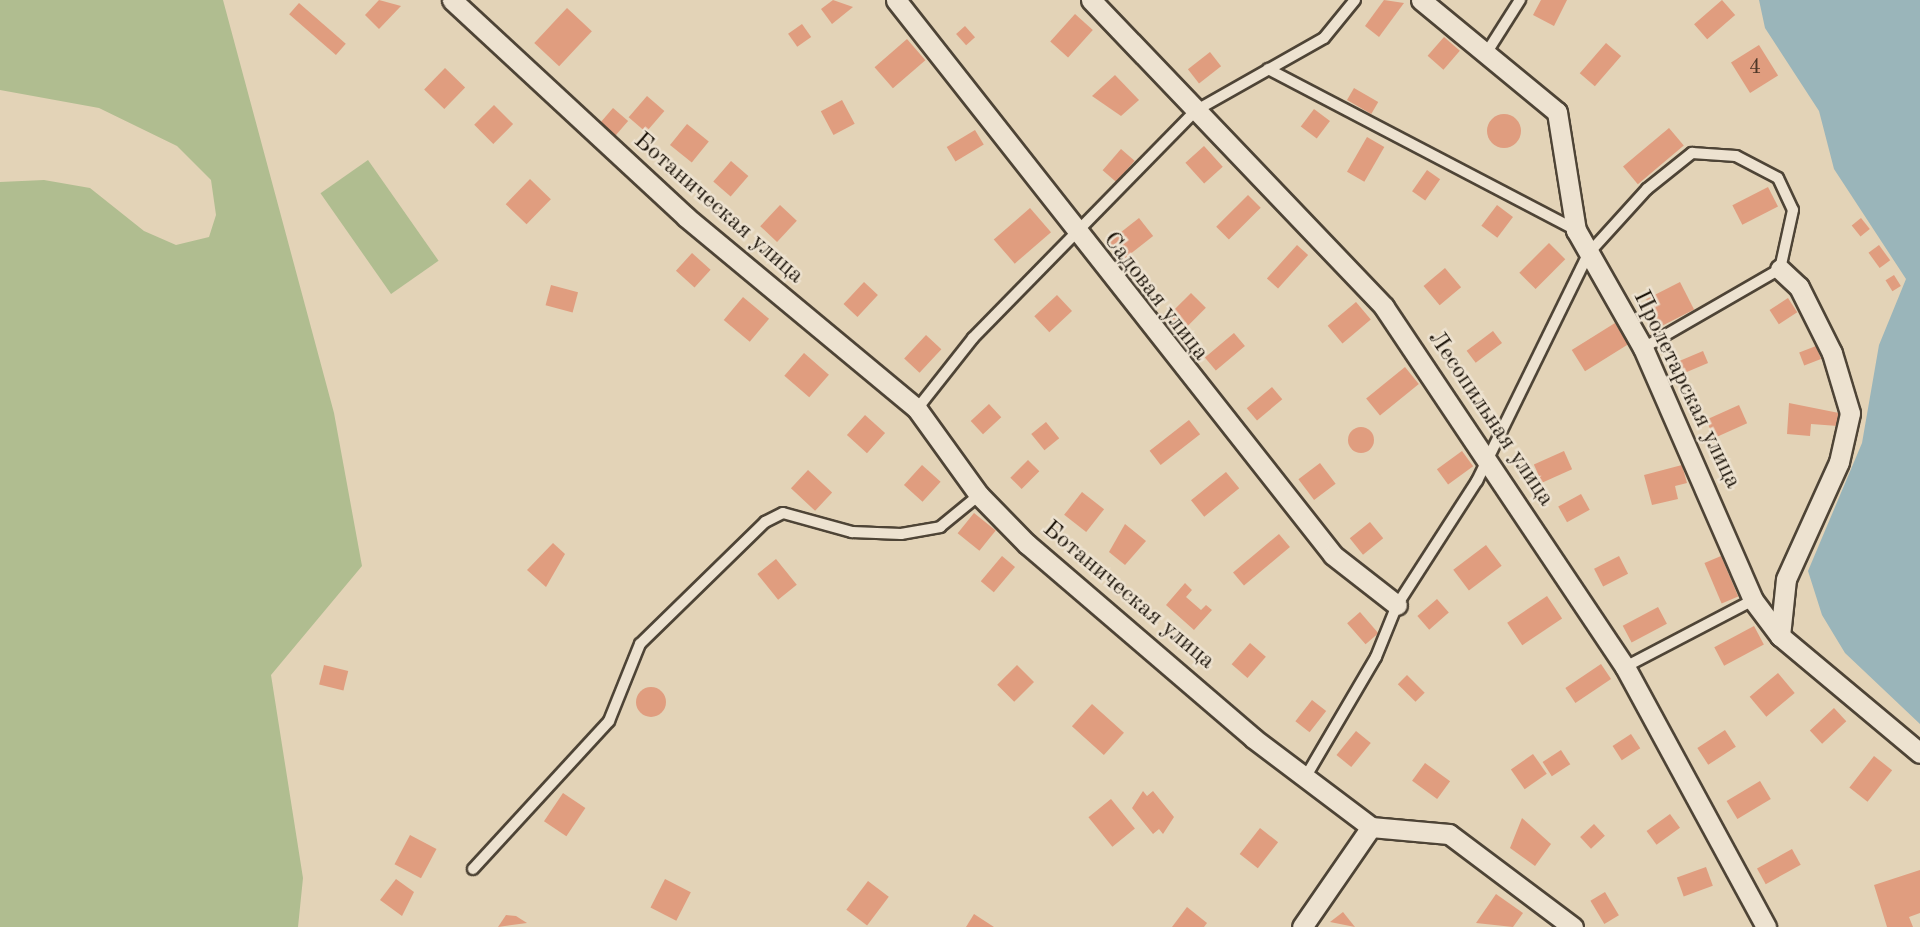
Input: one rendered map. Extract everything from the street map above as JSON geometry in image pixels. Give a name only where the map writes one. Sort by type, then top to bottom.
[{"type":"street","name":"Ботаническая улица","points":[[452,0],[685,218],[917,409],[979,495],[1104,614],[1164,656],[1304,780],[1371,827],[1449,834],[1573,927]]},
{"type":"street","name":"Садовая улица","points":[[895,0],[1076,236],[1333,555],[1397,605]]},
{"type":"street","name":"Лесопильная улица","points":[[1091,0],[1384,307],[1485,454],[1625,667],[1766,927]]},
{"type":"street","name":"Пролетарская улица","points":[[1421,0],[1487,52],[1556,112],[1576,230],[1643,348],[1753,600],[1780,636],[1920,753]]},
{"type":"street","points":[[1780,269],[1799,287],[1832,354],[1850,413],[1839,462],[1786,579],[1780,636]]},
{"type":"street","points":[[1302,927],[1371,827]]},
{"type":"lane","points":[[917,409],[973,338],[1076,236],[1195,111],[1324,38],[1355,0]]},
{"type":"lane","points":[[1487,52],[1520,0]]},
{"type":"lane","points":[[1268,69],[1576,230]]},
{"type":"lane","points":[[1304,780],[1376,657],[1397,605],[1477,481],[1485,454],[1588,254],[1647,189],[1692,153],[1736,156],[1778,178],[1793,210],[1780,269],[1643,348]]},
{"type":"lane","points":[[473,869],[609,721],[640,644],[765,522],[783,513],[852,532],[901,534],[940,527],[979,495]]},
{"type":"lane","points":[[1625,667],[1753,600]]},
{"type":"green space","points":[[0,0],[223,0],[334,413],[362,566],[271,675],[303,878],[298,927],[0,927],[0,182],[44,180],[90,188],[144,231],[176,245],[209,237],[216,215],[211,180],[177,146],[99,108],[0,90]]},
{"type":"green space","points":[[368,160],[439,261],[391,294],[320,193]]},
{"type":"water","points":[[1759,0],[1920,0],[1920,724],[1845,653],[1822,615],[1808,571],[1862,443],[1879,345],[1906,279],[1834,169],[1819,111],[1765,28]]},
{"type":"building","points":[[379,0],[401,6],[379,29],[365,15]]},
{"type":"building","points":[[833,0],[853,7],[832,24],[821,9]]},
{"type":"building","points":[[1384,0],[1404,3],[1379,37],[1365,26]]},
{"type":"building","points":[[1541,0],[1567,0],[1554,26],[1533,15]]},
{"type":"building","points":[[1722,0],[1735,15],[1707,39],[1694,24]]},
{"type":"building","points":[[299,3],[346,44],[336,55],[289,14]]},
{"type":"building","points":[[567,8],[592,31],[559,66],[534,43]]},
{"type":"building","points":[[1075,14],[1093,30],[1068,58],[1050,41]]},
{"type":"building","points":[[802,24],[811,37],[797,47],[788,34]]},
{"type":"building","points":[[965,26],[975,37],[966,45],[956,34]]},
{"type":"building","points":[[1444,37],[1460,51],[1443,70],[1428,56]]},
{"type":"building","points":[[907,39],[925,60],[893,88],[875,67]]},
{"type":"building","points":[[1606,43],[1621,56],[1595,86],[1580,73]]},
{"type":"building","points":[[1759,45],[1778,76],[1750,93],[1731,62]]},
{"type":"building","points":[[1210,52],[1221,66],[1199,83],[1188,69]]},
{"type":"building","points":[[445,68],[465,87],[444,109],[424,90]]},
{"type":"building","points":[[1115,75],[1139,100],[1121,116],[1092,96]]},
{"type":"building","points":[[1354,88],[1378,102],[1371,114],[1347,100]]},
{"type":"building","points":[[647,96],[664,111],[646,132],[629,117]]},
{"type":"building","points":[[842,100],[855,124],[833,135],[821,111]]},
{"type":"building","points":[[494,105],[513,124],[493,144],[474,125]]},
{"type":"building","points":[[613,108],[628,121],[608,144],[593,131]]},
{"type":"building","points":[[1314,109],[1330,121],[1317,139],[1301,127]]},
{"type":"building","points":[[1504,114],[1516,119],[1521,131],[1516,143],[1504,148],[1492,143],[1487,131],[1492,119]]},
{"type":"building","points":[[687,124],[709,142],[692,163],[670,145]]},
{"type":"building","points":[[1669,128],[1684,146],[1638,184],[1623,167]]},
{"type":"building","points":[[975,130],[984,145],[955,162],[947,147]]},
{"type":"building","points":[[1367,137],[1384,147],[1364,182],[1347,172]]},
{"type":"building","points":[[1204,146],[1223,167],[1204,184],[1185,163]]},
{"type":"building","points":[[1121,149],[1135,161],[1116,182],[1103,170]]},
{"type":"building","points":[[731,161],[748,176],[731,196],[713,181]]},
{"type":"building","points":[[1427,170],[1440,179],[1425,200],[1412,191]]},
{"type":"building","points":[[530,179],[551,199],[527,224],[506,204]]},
{"type":"building","points":[[1768,187],[1778,207],[1742,225],[1732,205]]},
{"type":"building","points":[[1248,195],[1261,208],[1229,240],[1216,227]]},
{"type":"building","points":[[780,205],[797,221],[777,242],[760,226]]},
{"type":"building","points":[[1497,205],[1513,217],[1497,238],[1481,226]]},
{"type":"building","points":[[1030,208],[1051,232],[1015,264],[994,239]]},
{"type":"building","points":[[1139,218],[1153,236],[1123,260],[1109,241]]},
{"type":"building","points":[[1861,218],[1870,229],[1860,236],[1852,226]]},
{"type":"building","points":[[1549,243],[1565,259],[1536,289],[1519,273]]},
{"type":"building","points":[[1297,245],[1308,255],[1278,288],[1267,278]]},
{"type":"building","points":[[1879,245],[1890,260],[1880,268],[1868,253]]},
{"type":"building","points":[[692,253],[711,270],[695,288],[676,271]]},
{"type":"building","points":[[1445,268],[1461,287],[1440,305],[1424,286]]},
{"type":"building","points":[[1894,275],[1901,286],[1892,291],[1886,280]]},
{"type":"building","points":[[864,282],[878,295],[857,317],[844,304]]},
{"type":"building","points":[[1680,282],[1694,310],[1660,327],[1646,299]]},
{"type":"building","points":[[551,285],[578,292],[573,313],[546,305]]},
{"type":"building","points":[[1191,293],[1206,308],[1183,331],[1168,316]]},
{"type":"building","points":[[1057,295],[1072,311],[1049,332],[1034,316]]},
{"type":"building","points":[[743,297],[769,319],[750,342],[724,320]]},
{"type":"building","points":[[1788,298],[1797,312],[1779,324],[1770,310]]},
{"type":"building","points":[[1356,302],[1371,320],[1342,343],[1328,326]]},
{"type":"building","points":[[1615,323],[1628,344],[1585,371],[1572,350]]},
{"type":"building","points":[[1493,331],[1502,343],[1476,363],[1467,351]]},
{"type":"building","points":[[1234,333],[1245,346],[1216,370],[1205,357]]},
{"type":"building","points":[[926,335],[941,349],[920,373],[904,358]]},
{"type":"building","points":[[1816,346],[1821,359],[1804,366],[1799,352]]},
{"type":"building","points":[[1703,351],[1708,363],[1683,374],[1678,362]]},
{"type":"building","points":[[804,353],[829,375],[809,397],[784,376]]},
{"type":"building","points":[[1405,367],[1419,384],[1380,416],[1366,398]]},
{"type":"building","points":[[1272,387],[1282,399],[1257,420],[1247,408]]},
{"type":"building","points":[[1789,403],[1839,413],[1838,426],[1811,424],[1810,436],[1787,434]]},
{"type":"building","points":[[989,404],[1001,417],[983,434],[971,421]]},
{"type":"building","points":[[1739,405],[1747,423],[1714,438],[1706,420]]},
{"type":"building","points":[[865,415],[885,433],[867,453],[847,435]]},
{"type":"building","points":[[1189,420],[1200,434],[1161,465],[1150,451]]},
{"type":"building","points":[[1046,422],[1059,438],[1044,450],[1031,434]]},
{"type":"building","points":[[1361,427],[1371,430],[1374,440],[1371,450],[1361,453],[1351,450],[1348,440],[1351,430]]},
{"type":"building","points":[[1462,451],[1473,466],[1448,485],[1437,469]]},
{"type":"building","points":[[1564,451],[1572,469],[1542,483],[1534,464]]},
{"type":"building","points":[[1028,460],[1039,471],[1022,489],[1010,478]]},
{"type":"building","points":[[1320,463],[1336,484],[1314,500],[1298,479]]},
{"type":"building","points":[[922,465],[941,482],[923,502],[904,485]]},
{"type":"building","points":[[1682,465],[1687,483],[1675,486],[1678,499],[1652,505],[1644,475]]},
{"type":"building","points":[[808,470],[832,493],[815,511],[791,488]]},
{"type":"building","points":[[1226,472],[1239,488],[1204,517],[1191,500]]},
{"type":"building","points":[[1082,492],[1104,509],[1086,532],[1064,515]]},
{"type":"building","points":[[1581,494],[1590,510],[1567,522],[1558,507]]},
{"type":"building","points":[[974,513],[996,531],[979,551],[958,533]]},
{"type":"building","points":[[1370,522],[1383,538],[1363,555],[1350,538]]},
{"type":"building","points":[[1125,524],[1146,541],[1125,565],[1109,552]]},
{"type":"building","points":[[1279,534],[1290,547],[1244,586],[1233,573]]},
{"type":"building","points":[[553,543],[565,554],[546,587],[527,570]]},
{"type":"building","points":[[1486,545],[1502,566],[1469,590],[1453,570]]},
{"type":"building","points":[[1002,556],[1015,567],[994,592],[981,581]]},
{"type":"building","points":[[1619,556],[1628,574],[1603,587],[1594,569]]},
{"type":"building","points":[[1721,556],[1738,597],[1722,604],[1704,563]]},
{"type":"building","points":[[776,559],[797,585],[778,600],[757,574]]},
{"type":"building","points":[[1185,583],[1192,590],[1186,597],[1201,610],[1206,605],[1212,610],[1194,630],[1166,605]]},
{"type":"building","points":[[1547,596],[1562,618],[1522,645],[1507,623]]},
{"type":"building","points":[[1437,599],[1449,613],[1429,630],[1417,616]]},
{"type":"building","points":[[1658,607],[1667,624],[1632,643],[1623,626]]},
{"type":"building","points":[[1360,612],[1378,633],[1366,644],[1347,623]]},
{"type":"building","points":[[1754,626],[1764,645],[1724,666],[1714,647]]},
{"type":"building","points":[[1250,643],[1266,657],[1247,678],[1232,664]]},
{"type":"building","points":[[1601,664],[1611,679],[1575,703],[1565,688]]},
{"type":"building","points":[[324,665],[348,671],[343,690],[319,684]]},
{"type":"building","points":[[1017,665],[1034,682],[1014,702],[997,685]]},
{"type":"building","points":[[1778,673],[1795,693],[1766,717],[1750,697]]},
{"type":"building","points":[[1407,675],[1425,693],[1415,702],[1398,684]]},
{"type":"building","points":[[651,687],[661,692],[666,702],[661,712],[651,717],[641,712],[636,702],[641,692]]},
{"type":"building","points":[[1312,700],[1326,711],[1310,732],[1295,721]]},
{"type":"building","points":[[1092,704],[1124,733],[1104,755],[1072,726]]},
{"type":"building","points":[[1834,708],[1846,721],[1822,744],[1810,731]]},
{"type":"building","points":[[1725,730],[1736,747],[1708,765],[1697,748]]},
{"type":"building","points":[[1356,731],[1371,743],[1351,767],[1336,755]]},
{"type":"building","points":[[1631,734],[1640,748],[1622,760],[1613,746]]},
{"type":"building","points":[[1561,750],[1570,764],[1552,776],[1543,762]]},
{"type":"building","points":[[1533,754],[1547,774],[1525,789],[1511,769]]},
{"type":"building","points":[[1874,756],[1892,770],[1867,802],[1849,788]]},
{"type":"building","points":[[1425,763],[1450,781],[1437,799],[1412,781]]},
{"type":"building","points":[[1760,781],[1771,799],[1737,819],[1727,801]]},
{"type":"building","points":[[1143,791],[1147,796],[1153,791],[1174,817],[1163,834],[1159,829],[1153,834],[1132,808]]},
{"type":"building","points":[[563,793],[585,808],[566,836],[544,821]]},
{"type":"building","points":[[1111,799],[1135,829],[1112,847],[1088,817]]},
{"type":"building","points":[[1670,814],[1680,828],[1657,845],[1647,831]]},
{"type":"building","points":[[1522,818],[1551,844],[1535,866],[1510,848]]},
{"type":"building","points":[[1594,824],[1605,836],[1591,849],[1580,837]]},
{"type":"building","points":[[1260,828],[1278,842],[1258,868],[1240,854]]},
{"type":"building","points":[[410,835],[436,849],[421,878],[395,864]]},
{"type":"building","points":[[1792,849],[1801,865],[1766,884],[1757,868]]},
{"type":"building","points":[[1706,867],[1713,886],[1684,896],[1677,878]]},
{"type":"building","points":[[1920,870],[1920,913],[1909,917],[1913,927],[1887,927],[1874,885]]},
{"type":"building","points":[[396,879],[414,892],[402,916],[380,900]]},
{"type":"building","points":[[665,879],[691,892],[676,921],[650,908]]},
{"type":"building","points":[[868,881],[889,897],[867,925],[846,910]]},
{"type":"building","points":[[1605,892],[1619,915],[1604,924],[1590,901]]},
{"type":"building","points":[[1496,894],[1523,913],[1513,927],[1476,923]]},
{"type":"building","points":[[1187,907],[1207,923],[1204,927],[1172,927]]},
{"type":"building","points":[[1343,912],[1355,927],[1330,922]]},
{"type":"building","points":[[974,914],[994,927],[966,927]]},
{"type":"building","points":[[506,915],[516,916],[527,923],[498,927]]}]
